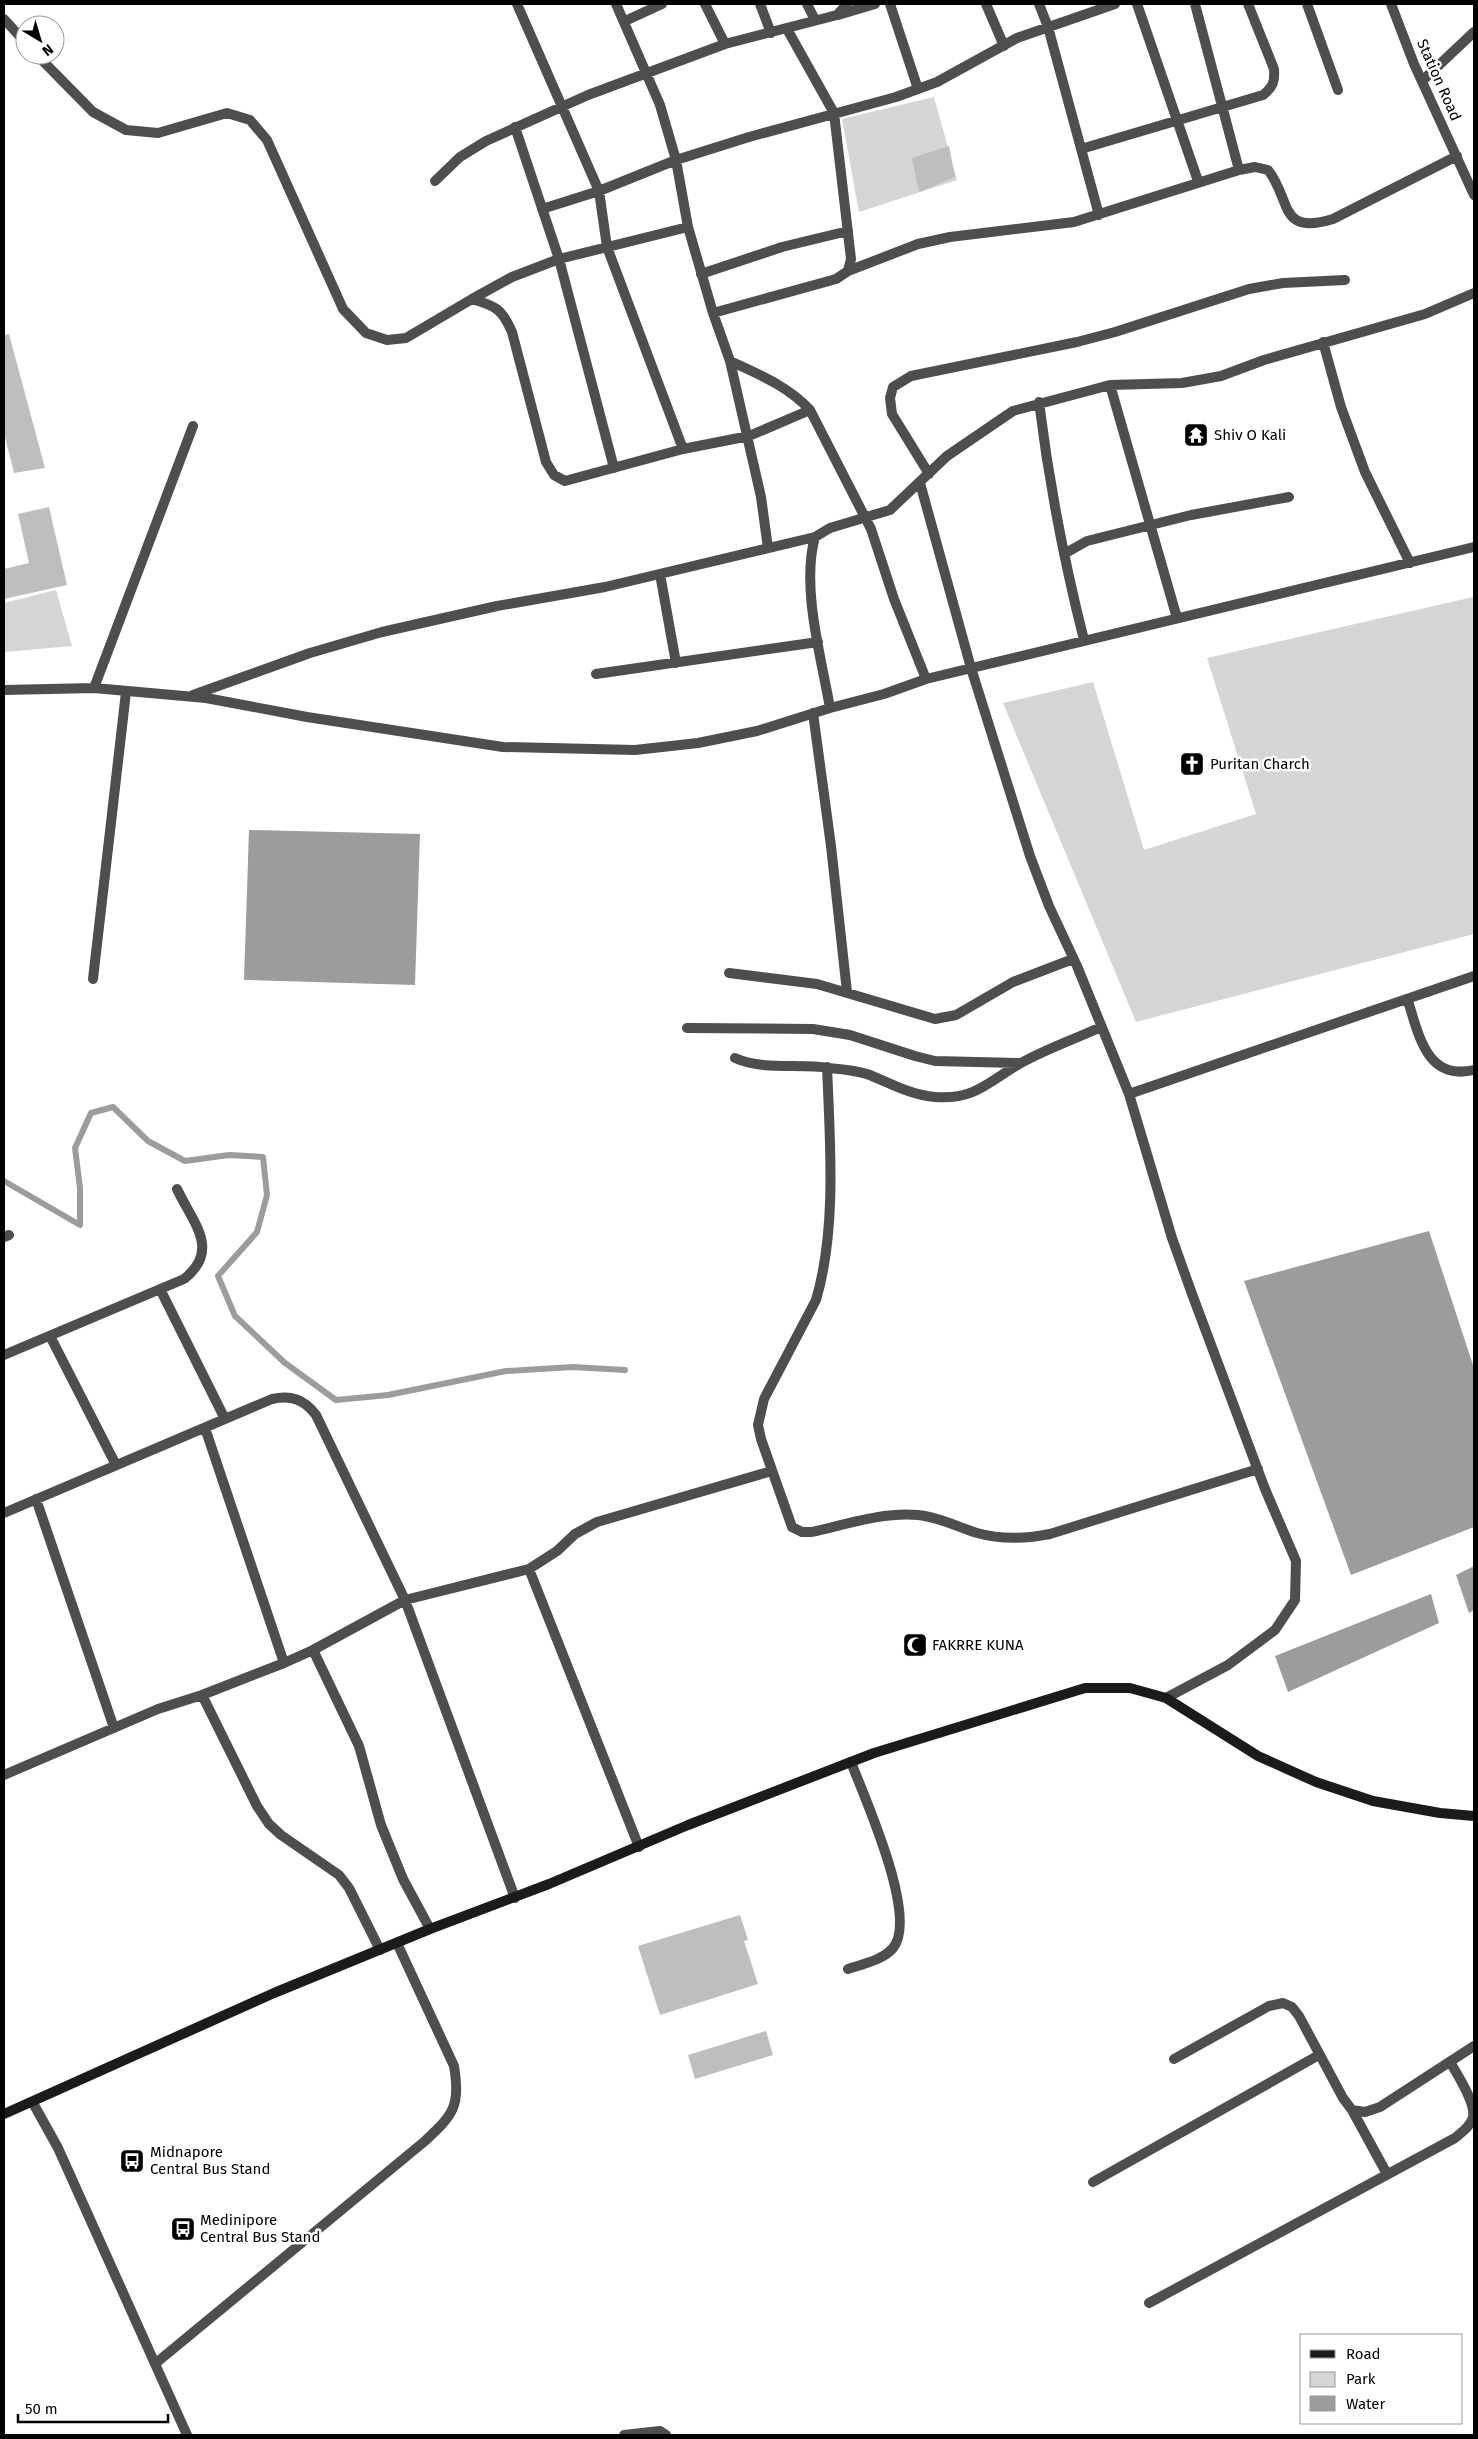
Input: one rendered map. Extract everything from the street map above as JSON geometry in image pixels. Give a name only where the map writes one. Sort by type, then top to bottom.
[{"type":"main road","points":[[4,2114],[33,2103],[152,2047],[380,1950],[430,1929],[515,1898],[688,1825],[851,1762],[1086,1688],[1130,1688],[1166,1698],[1258,1756],[1316,1782],[1373,1801],[1440,1813],[1474,1816]]},
{"type":"street","points":[[517,4],[599,191],[607,246],[683,449]]},
{"type":"street","points":[[616,4],[660,105],[676,160],[688,227],[713,313],[730,361],[748,436],[761,497],[768,548]]},
{"type":"street","points":[[624,21],[662,4]]},
{"type":"street","points":[[706,4],[725,44]]},
{"type":"street","points":[[760,4],[771,32]]},
{"type":"street","points":[[807,4],[815,20]]},
{"type":"street","points":[[837,15],[847,4]]},
{"type":"street","points":[[435,181],[460,157],[486,141],[561,107],[725,44],[875,4]]},
{"type":"street","points":[[890,4],[918,89]]},
{"type":"street","points":[[986,4],[1004,46]]},
{"type":"street","points":[[1039,4],[1048,28],[1099,215]]},
{"type":"street","points":[[542,209],[599,191],[676,160],[834,113],[896,97],[937,82],[1017,38],[1115,4]]},
{"type":"street","points":[[1137,4],[1198,181]]},
{"type":"street","points":[[1195,4],[1239,170]]},
{"type":"street","points":[[1081,149],[1222,105],[1263,95],[1272,88],[1275,79],[1274,69],[1248,4]]},
{"type":"street","points":[[1307,4],[1338,90]]},
{"type":"street","name":"Station Road","points":[[1391,4],[1422,80],[1474,195]]},
{"type":"street","points":[[4,19],[15,31]]},
{"type":"street","points":[[787,29],[834,113],[851,259],[848,271]]},
{"type":"street","points":[[1422,80],[1474,32]]},
{"type":"street","points":[[47,65],[93,112],[126,130],[158,133],[228,113],[250,120],[267,140],[342,309],[366,334],[386,340],[406,338],[512,277],[560,259],[688,227]]},
{"type":"street","points":[[514,127],[560,259],[614,468]]},
{"type":"street","points":[[713,313],[836,279],[848,271],[918,244],[950,237],[1048,226],[1099,215],[1198,181],[1239,170],[1255,168],[1268,170],[1276,180],[1285,207],[1293,219],[1306,224],[1333,219],[1457,156]]},
{"type":"street","points":[[701,274],[782,247],[848,231]]},
{"type":"street","points":[[929,474],[892,414],[890,398],[893,387],[911,376],[1096,337],[1249,289],[1283,283],[1345,280]]},
{"type":"street","points":[[190,697],[310,653],[382,632],[442,617],[605,587],[815,536],[830,528],[866,519],[890,510],[947,456],[1012,411],[1038,402],[1110,385],[1203,381],[1323,342],[1425,314],[1474,293]]},
{"type":"street","points":[[472,300],[493,306],[504,315],[512,332],[546,462],[554,475],[565,482],[683,449],[748,436],[810,410]]},
{"type":"street","points":[[1323,342],[1341,407],[1366,472],[1410,563]]},
{"type":"street","points":[[730,361],[776,382],[796,395],[810,410],[866,519],[905,629],[926,679]]},
{"type":"street","points":[[1110,385],[1177,618]]},
{"type":"street","points":[[1038,402],[1050,484],[1070,589],[1084,640]]},
{"type":"street","points":[[94,688],[193,426]]},
{"type":"street","points":[[920,483],[972,668],[1030,856],[1048,906],[1073,959],[1129,1094],[1172,1238],[1258,1469],[1296,1561],[1295,1600],[1274,1630],[1228,1665],[1166,1698]]},
{"type":"street","points":[[1064,554],[1087,541],[1191,515],[1289,497]]},
{"type":"street","points":[[815,536],[809,557],[818,642],[830,708]]},
{"type":"street","points":[[4,690],[94,688],[190,697],[420,736],[512,747],[635,750],[698,743],[757,731],[830,708],[884,694],[926,679],[1474,547]]},
{"type":"street","points":[[660,574],[676,663]]},
{"type":"street","points":[[596,674],[818,642]]},
{"type":"street","points":[[93,979],[126,692]]},
{"type":"street","points":[[813,713],[831,846],[847,992]]},
{"type":"street","points":[[729,973],[786,978],[847,992],[935,1019],[956,1014],[1013,982],[1073,959]]},
{"type":"street","points":[[1129,1094],[1408,1001],[1474,976]]},
{"type":"street","points":[[1408,1001],[1423,1046],[1438,1066],[1455,1073],[1474,1070]]},
{"type":"street","points":[[736,1058],[745,1062],[766,1065],[827,1067],[865,1074],[913,1094],[936,1097],[960,1096],[980,1091],[1021,1064],[1101,1027]]},
{"type":"street","points":[[687,1028],[813,1029],[850,1035],[935,1061],[1021,1064]]},
{"type":"street","points":[[827,1067],[831,1176],[829,1214],[821,1284],[816,1300],[764,1399],[760,1412],[760,1432],[792,1528],[802,1532],[812,1532],[879,1517],[917,1515],[934,1518],[978,1533],[1006,1539],[1050,1534],[1258,1469]]},
{"type":"street","points":[[4,1355],[184,1279],[195,1270],[203,1257],[204,1244],[177,1189]]},
{"type":"street","points":[[160,1289],[224,1419]]},
{"type":"street","points":[[50,1336],[116,1465]]},
{"type":"street","points":[[4,1513],[272,1399],[285,1397],[307,1404],[316,1415],[405,1600],[515,1898]]},
{"type":"street","points":[[205,1428],[284,1663]]},
{"type":"street","points":[[4,1775],[158,1709],[202,1695],[284,1663],[313,1650],[405,1600],[529,1569],[557,1551],[575,1534],[597,1522],[772,1471]]},
{"type":"street","points":[[36,1499],[114,1728]]},
{"type":"street","points":[[529,1569],[639,1847]]},
{"type":"street","points":[[313,1650],[359,1746],[381,1826],[393,1855],[430,1929]]},
{"type":"street","points":[[202,1695],[257,1806],[269,1824],[281,1835],[340,1874],[350,1888],[380,1950]]},
{"type":"street","points":[[848,1969],[883,1956],[894,1947],[898,1937],[900,1904],[891,1871],[851,1762]]},
{"type":"street","points":[[156,2363],[425,2141],[448,2119],[455,2103],[457,2086],[454,2066],[397,1943]]},
{"type":"street","points":[[1174,2059],[1269,2006],[1283,2003],[1292,2007],[1299,2016],[1342,2098],[1352,2110],[1387,2174]]},
{"type":"street","points":[[1352,2110],[1365,2112],[1380,2107],[1474,2046]]},
{"type":"street","points":[[1093,2182],[1319,2055]]},
{"type":"street","points":[[1149,2303],[1455,2138],[1467,2128],[1473,2116],[1471,2102],[1450,2062]]},
{"type":"street","points":[[33,2103],[58,2148],[187,2435]]},
{"type":"street","points":[[624,2435],[660,2431],[666,2435]]},
{"type":"green space","points":[[934,97],[957,180],[859,212],[842,119]]},
{"type":"green space","points":[[56,590],[72,646],[4,652],[4,603]]},
{"type":"green space","points":[[1473,597],[1474,934],[1136,1022],[1003,703],[1093,682],[1144,850],[1256,814],[1207,658]]},
{"type":"water","points":[[249,830],[420,834],[415,985],[244,980]]},
{"type":"water","points":[[1429,1231],[1474,1368],[1474,1527],[1351,1575],[1244,1281]]},
{"type":"water","points":[[1474,1566],[1474,1610],[1469,1613],[1456,1575]]},
{"type":"water","points":[[1431,1594],[1439,1623],[1288,1692],[1275,1656]]},
{"type":"building","points":[[949,146],[955,177],[919,192],[912,158]]},
{"type":"building","points":[[9,334],[45,468],[14,473],[4,433],[4,335]]},
{"type":"building","points":[[49,507],[67,585],[4,599],[4,569],[29,563],[18,514]]},
{"type":"building","points":[[740,1915],[748,1940],[744,1941],[758,1984],[660,2015],[638,1946]]},
{"type":"building","points":[[766,2031],[773,2055],[695,2079],[688,2055]]},
{"type":"waterway","points":[[4,1181],[80,1225],[80,1188],[75,1148],[91,1113],[113,1107],[148,1141],[185,1161],[229,1155],[263,1157],[267,1195],[257,1232],[218,1276],[235,1316],[285,1363],[336,1400],[388,1395],[506,1371],[573,1367],[625,1370]]},
{"type":"place","name":"Shiv O Kali","points":[[1196,435]]},
{"type":"place","name":"Puritan Charch","points":[[1192,764]]},
{"type":"place","name":"FAKRRE KUNA","points":[[915,1645]]},
{"type":"place","name":"Midnapore Central Bus Stand","points":[[132,2161]]},
{"type":"place","name":"Medinipore Central Bus Stand","points":[[183,2229]]}]
